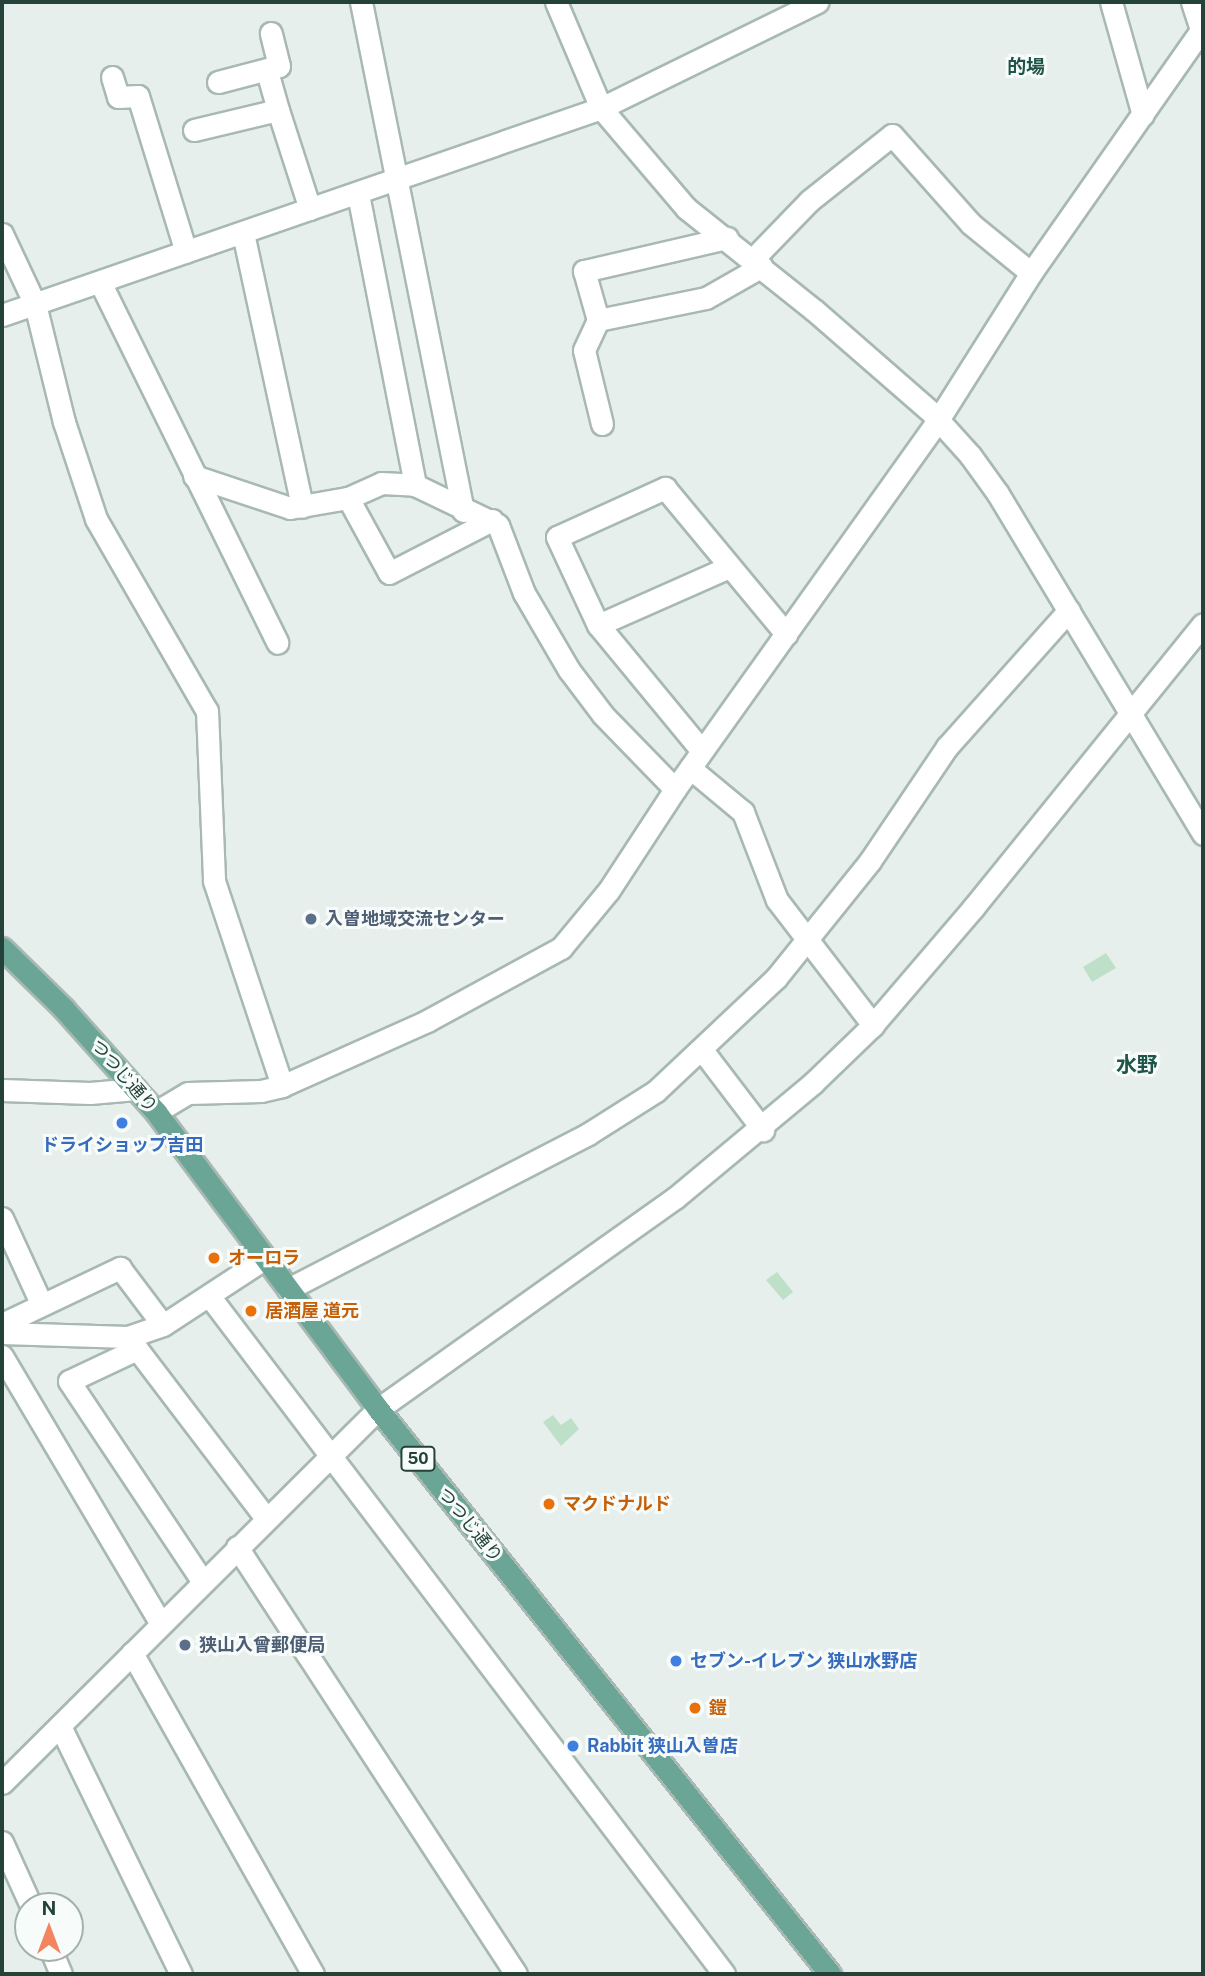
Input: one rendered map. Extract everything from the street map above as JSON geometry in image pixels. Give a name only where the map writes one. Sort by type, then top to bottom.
[{"type":"main road","name":"つつじ通り","points":[[2,948],[64,1009],[156,1112],[378,1409],[830,1974]]},
{"type":"street","points":[[361,2],[463,511]]},
{"type":"street","points":[[556,2],[601,108],[686,208],[758,262],[939,420],[999,494],[1203,834]]},
{"type":"street","points":[[2,315],[601,108],[817,2]]},
{"type":"street","points":[[1111,2],[1143,115]]},
{"type":"street","points":[[156,1112],[188,1093],[261,1091],[282,1086],[427,1021],[562,948],[609,890],[696,759],[939,420],[1031,273],[1202,28],[1192,2]]},
{"type":"street","points":[[218,82],[279,66],[271,33]]},
{"type":"street","points":[[267,71],[310,209]]},
{"type":"street","points":[[112,77],[118,97],[138,96],[186,252]]},
{"type":"street","points":[[194,130],[278,110]]},
{"type":"street","points":[[598,320],[706,298],[758,262],[809,201],[892,135],[971,223],[1031,273]]},
{"type":"street","points":[[358,194],[415,485]]},
{"type":"street","points":[[243,233],[302,507]]},
{"type":"street","points":[[2,234],[35,304],[64,422],[96,519],[207,711],[214,881],[282,1086]]},
{"type":"street","points":[[602,424],[584,350],[598,320],[584,271],[727,238]]},
{"type":"street","points":[[100,282],[278,643]]},
{"type":"street","points":[[194,476],[274,505],[302,507],[348,498],[382,483],[415,485],[463,511],[492,520],[498,525],[524,593],[569,670],[603,715],[675,789]]},
{"type":"street","points":[[786,634],[665,488],[557,537],[598,625],[696,759],[743,812],[777,900],[873,1025]]},
{"type":"street","points":[[348,498],[389,573],[492,520]]},
{"type":"street","points":[[598,625],[729,567]]},
{"type":"street","points":[[288,1289],[588,1134],[648,1097],[702,1050],[776,978],[870,861],[947,747],[1069,610]]},
{"type":"street","points":[[2,1783],[265,1517],[378,1409],[675,1198],[763,1130],[873,1025],[1131,715],[1203,624]]},
{"type":"street","points":[[702,1050],[763,1130]]},
{"type":"street","points":[[2,1090],[90,1093],[136,1090]]},
{"type":"street","points":[[2,1218],[41,1303]]},
{"type":"street","points":[[203,1582],[69,1381],[210,1297],[264,1259]]},
{"type":"street","points":[[2,1324],[41,1303],[120,1268],[163,1325]]},
{"type":"street","points":[[210,1297],[328,1456],[724,1974]]},
{"type":"street","points":[[2,1333],[132,1343],[265,1517]]},
{"type":"street","points":[[2,1356],[161,1624]]},
{"type":"street","points":[[237,1548],[516,1974]]},
{"type":"street","points":[[132,1653],[313,1974]]},
{"type":"street","points":[[60,1726],[181,1974]]},
{"type":"street","points":[[2,1842],[25,1892]]},
{"type":"green space","points":[[1106,953],[1116,968],[1092,982],[1083,967]]},
{"type":"green space","points":[[777,1272],[793,1292],[783,1300],[766,1280]]},
{"type":"green space","points":[[553,1415],[561,1425],[571,1418],[579,1429],[561,1446],[543,1422]]},
{"type":"place","name":"入曽地域交流センター","points":[[311,919]]},
{"type":"place","name":"ドライショップ吉田","points":[[122,1123]]},
{"type":"place","name":"オーロラ","points":[[214,1258]]},
{"type":"place","name":"居酒屋 道元","points":[[251,1311]]},
{"type":"place","name":"マクドナルド","points":[[549,1504]]},
{"type":"place","name":"狭山入曾郵便局","points":[[185,1645]]},
{"type":"place","name":"セブン-イレブン 狭山水野店","points":[[676,1661]]},
{"type":"place","name":"鎧","points":[[695,1708]]},
{"type":"place","name":"Rabbit 狭山入曽店","points":[[573,1746]]},
{"type":"district","name":"的場","points":[[1026,67]]},
{"type":"district","name":"水野","points":[[1137,1065]]}]
